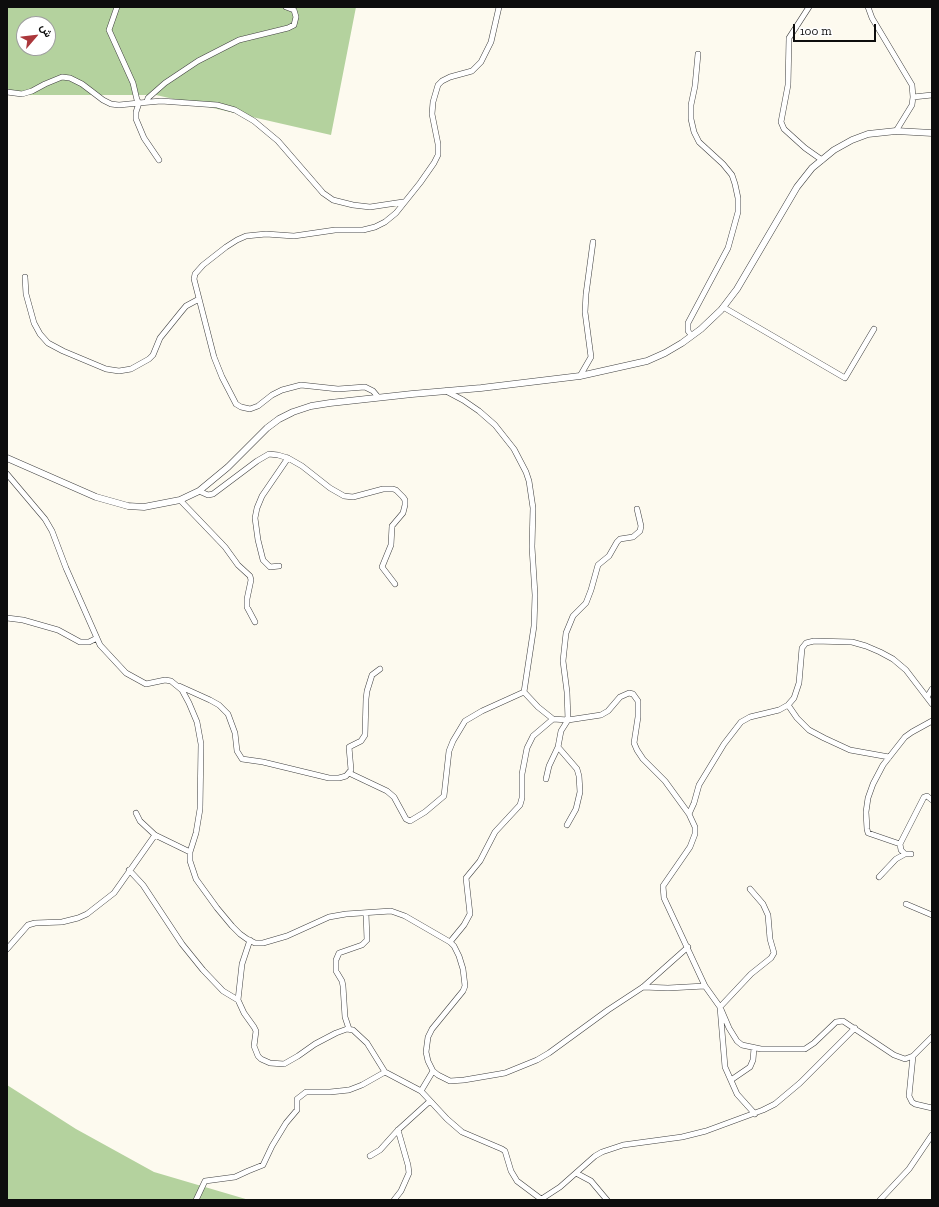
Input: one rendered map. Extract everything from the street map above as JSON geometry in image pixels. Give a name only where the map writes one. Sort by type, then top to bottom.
[{"type":"street","points":[[117,7],[109,30],[133,83],[139,103],[136,112],[137,124],[144,138],[159,160]]},
{"type":"street","points":[[147,101],[148,98],[166,83],[198,61],[239,40],[288,28],[294,24],[296,17],[294,10],[286,7]]},
{"type":"street","points":[[378,397],[373,391],[365,388],[338,389],[301,385],[282,390],[272,395],[258,406],[250,409],[241,408],[236,404],[214,357],[194,279],[197,271],[237,240],[252,235],[266,234],[294,236],[335,230],[363,230],[375,227],[385,222],[396,213],[403,202],[420,183],[438,155],[438,144],[432,114],[433,102],[438,85],[450,77],[472,71],[481,62],[491,42],[499,7]]},
{"type":"street","points":[[808,7],[789,38],[788,85],[781,122],[784,129],[805,148],[822,160]]},
{"type":"street","points":[[868,7],[879,30],[912,85],[914,97],[912,105],[896,131]]},
{"type":"street","points":[[692,336],[688,331],[688,323],[728,248],[738,212],[738,198],[732,175],[723,164],[699,142],[694,132],[691,119],[691,105],[695,86],[698,54]]},
{"type":"street","points":[[7,92],[22,94],[62,77],[70,78],[82,84],[103,100],[111,104],[120,105],[161,100],[217,105],[235,110],[254,121],[278,141],[323,193],[333,200],[370,207],[403,202]]},
{"type":"street","points":[[914,97],[932,95]]},
{"type":"street","points":[[7,458],[96,498],[128,506],[144,508],[180,500],[199,491],[222,472],[267,428],[279,419],[293,412],[311,406],[378,397],[481,388],[580,376],[646,361],[682,344],[701,329],[723,307],[737,289],[797,187],[812,168],[834,150],[852,140],[868,134],[896,131],[932,133]]},
{"type":"street","points":[[580,376],[591,358],[586,312],[586,294],[593,242]]},
{"type":"street","points":[[25,277],[26,294],[34,323],[40,334],[48,343],[106,369],[119,371],[131,368],[149,359],[153,355],[160,338],[186,306],[199,299]]},
{"type":"street","points":[[723,307],[845,378],[874,329]]},
{"type":"street","points":[[446,391],[463,400],[496,425],[514,449],[529,481],[533,508],[532,547],[535,611],[524,692]]},
{"type":"street","points":[[199,491],[208,495],[213,494],[257,460],[269,454],[288,458],[302,466],[330,488],[344,496],[353,497],[389,489],[396,490],[405,500],[404,510],[392,526],[391,545],[382,567],[395,584]]},
{"type":"street","points":[[280,566],[270,567],[263,560],[255,518],[262,496],[288,458]]},
{"type":"street","points":[[7,474],[45,519],[52,531],[66,568],[100,645],[126,673],[140,681],[146,684],[165,680],[210,700],[219,706],[228,714],[235,732],[237,751],[242,759],[263,762],[329,778],[343,777],[349,773],[352,767],[349,747],[361,741],[365,735],[367,691],[372,675],[380,669]]},
{"type":"street","points":[[180,500],[250,576],[251,580],[247,607],[255,622]]},
{"type":"street","points":[[546,779],[549,766],[558,747],[561,731],[568,720],[567,692],[563,661],[566,633],[573,616],[586,603],[598,565],[609,556],[620,539],[633,537],[640,531],[641,526],[637,509]]},
{"type":"street","points":[[7,618],[23,620],[58,630],[80,642],[88,642],[97,638]]},
{"type":"street","points":[[689,814],[699,785],[724,744],[740,722],[779,710],[788,705],[794,698],[799,683],[802,648],[806,643],[814,641],[852,642],[880,652],[893,659],[906,670],[932,704]]},
{"type":"street","points":[[176,685],[182,690],[197,722],[201,744],[200,809],[196,833],[190,852],[190,861],[196,879],[216,908],[232,926],[240,934],[255,943],[271,941],[287,936],[329,917],[391,911],[398,913],[450,942],[454,946],[459,956],[463,968],[465,986],[463,991],[432,1029],[428,1037],[426,1052],[428,1062],[433,1071],[444,1079],[450,1081],[505,1073],[537,1060],[643,987],[688,947]]},
{"type":"street","points":[[928,698],[932,689]]},
{"type":"street","points":[[524,692],[552,719],[568,720],[601,715],[608,711],[623,695],[629,693],[633,694],[638,701],[639,707],[634,743],[637,750],[664,781],[689,814],[695,827],[690,847],[663,886],[662,891],[664,898],[705,986],[720,1007],[737,1041],[742,1045],[754,1048],[804,1049],[814,1044],[831,1026],[840,1020],[843,1020],[894,1055],[901,1058],[913,1056],[932,1037]]},
{"type":"street","points":[[349,773],[387,791],[394,797],[406,819],[410,820],[418,817],[444,796],[449,751],[465,721],[482,711],[524,692]]},
{"type":"street","points":[[788,705],[797,718],[809,730],[824,738],[850,750],[889,757]]},
{"type":"street","points":[[450,942],[464,925],[470,914],[466,878],[480,861],[495,832],[520,805],[522,798],[522,774],[527,748],[533,736],[552,719]]},
{"type":"street","points":[[900,844],[870,834],[867,829],[866,812],[868,798],[873,784],[883,765],[905,737],[932,721]]},
{"type":"street","points":[[558,747],[577,769],[580,776],[580,787],[576,808],[567,825]]},
{"type":"street","points":[[879,877],[888,866],[908,854],[901,850],[900,844],[924,797],[927,796],[932,800]]},
{"type":"street","points":[[136,813],[140,821],[155,835],[190,852]]},
{"type":"street","points":[[7,949],[28,925],[35,923],[62,922],[87,914],[114,892],[155,835]]},
{"type":"street","points":[[129,870],[143,885],[182,944],[203,970],[224,991],[238,1000]]},
{"type":"street","points":[[750,889],[763,904],[768,916],[770,939],[774,953],[771,958],[751,974],[720,1007],[725,1067],[737,1094],[755,1114]]},
{"type":"street","points":[[906,904],[932,915]]},
{"type":"street","points":[[349,1029],[345,1017],[343,986],[342,981],[336,971],[336,960],[337,954],[340,952],[362,945],[365,942],[366,913]]},
{"type":"street","points":[[250,940],[242,964],[238,1000],[244,1013],[256,1031],[254,1046],[261,1059],[270,1063],[284,1064],[314,1044],[336,1033],[349,1029],[353,1030],[367,1043],[385,1072],[407,1082],[421,1091],[447,1119],[462,1132],[505,1151],[511,1171],[517,1181],[541,1200],[560,1187],[595,1156],[611,1149],[641,1142],[682,1137],[738,1118],[755,1114],[775,1104],[800,1084],[855,1028]]},
{"type":"street","points":[[643,987],[668,988],[705,986]]},
{"type":"street","points":[[731,1080],[750,1067],[753,1060],[754,1048]]},
{"type":"street","points":[[913,1056],[909,1092],[910,1100],[915,1104],[932,1108]]},
{"type":"street","points":[[421,1091],[433,1071]]},
{"type":"street","points":[[196,1200],[204,1182],[235,1177],[263,1165],[272,1146],[286,1123],[296,1112],[297,1099],[306,1092],[349,1090],[362,1085],[385,1072]]},
{"type":"street","points":[[370,1156],[380,1150],[398,1130],[430,1100]]},
{"type":"street","points":[[394,1200],[409,1173],[398,1130]]},
{"type":"street","points":[[880,1200],[909,1169],[932,1135]]},
{"type":"street","points":[[576,1173],[591,1181],[607,1200]]},
{"type":"green space","points":[[7,7],[356,7],[331,135],[156,95],[7,95]]},
{"type":"green space","points":[[7,1085],[76,1129],[154,1172],[249,1200],[7,1200]]}]
